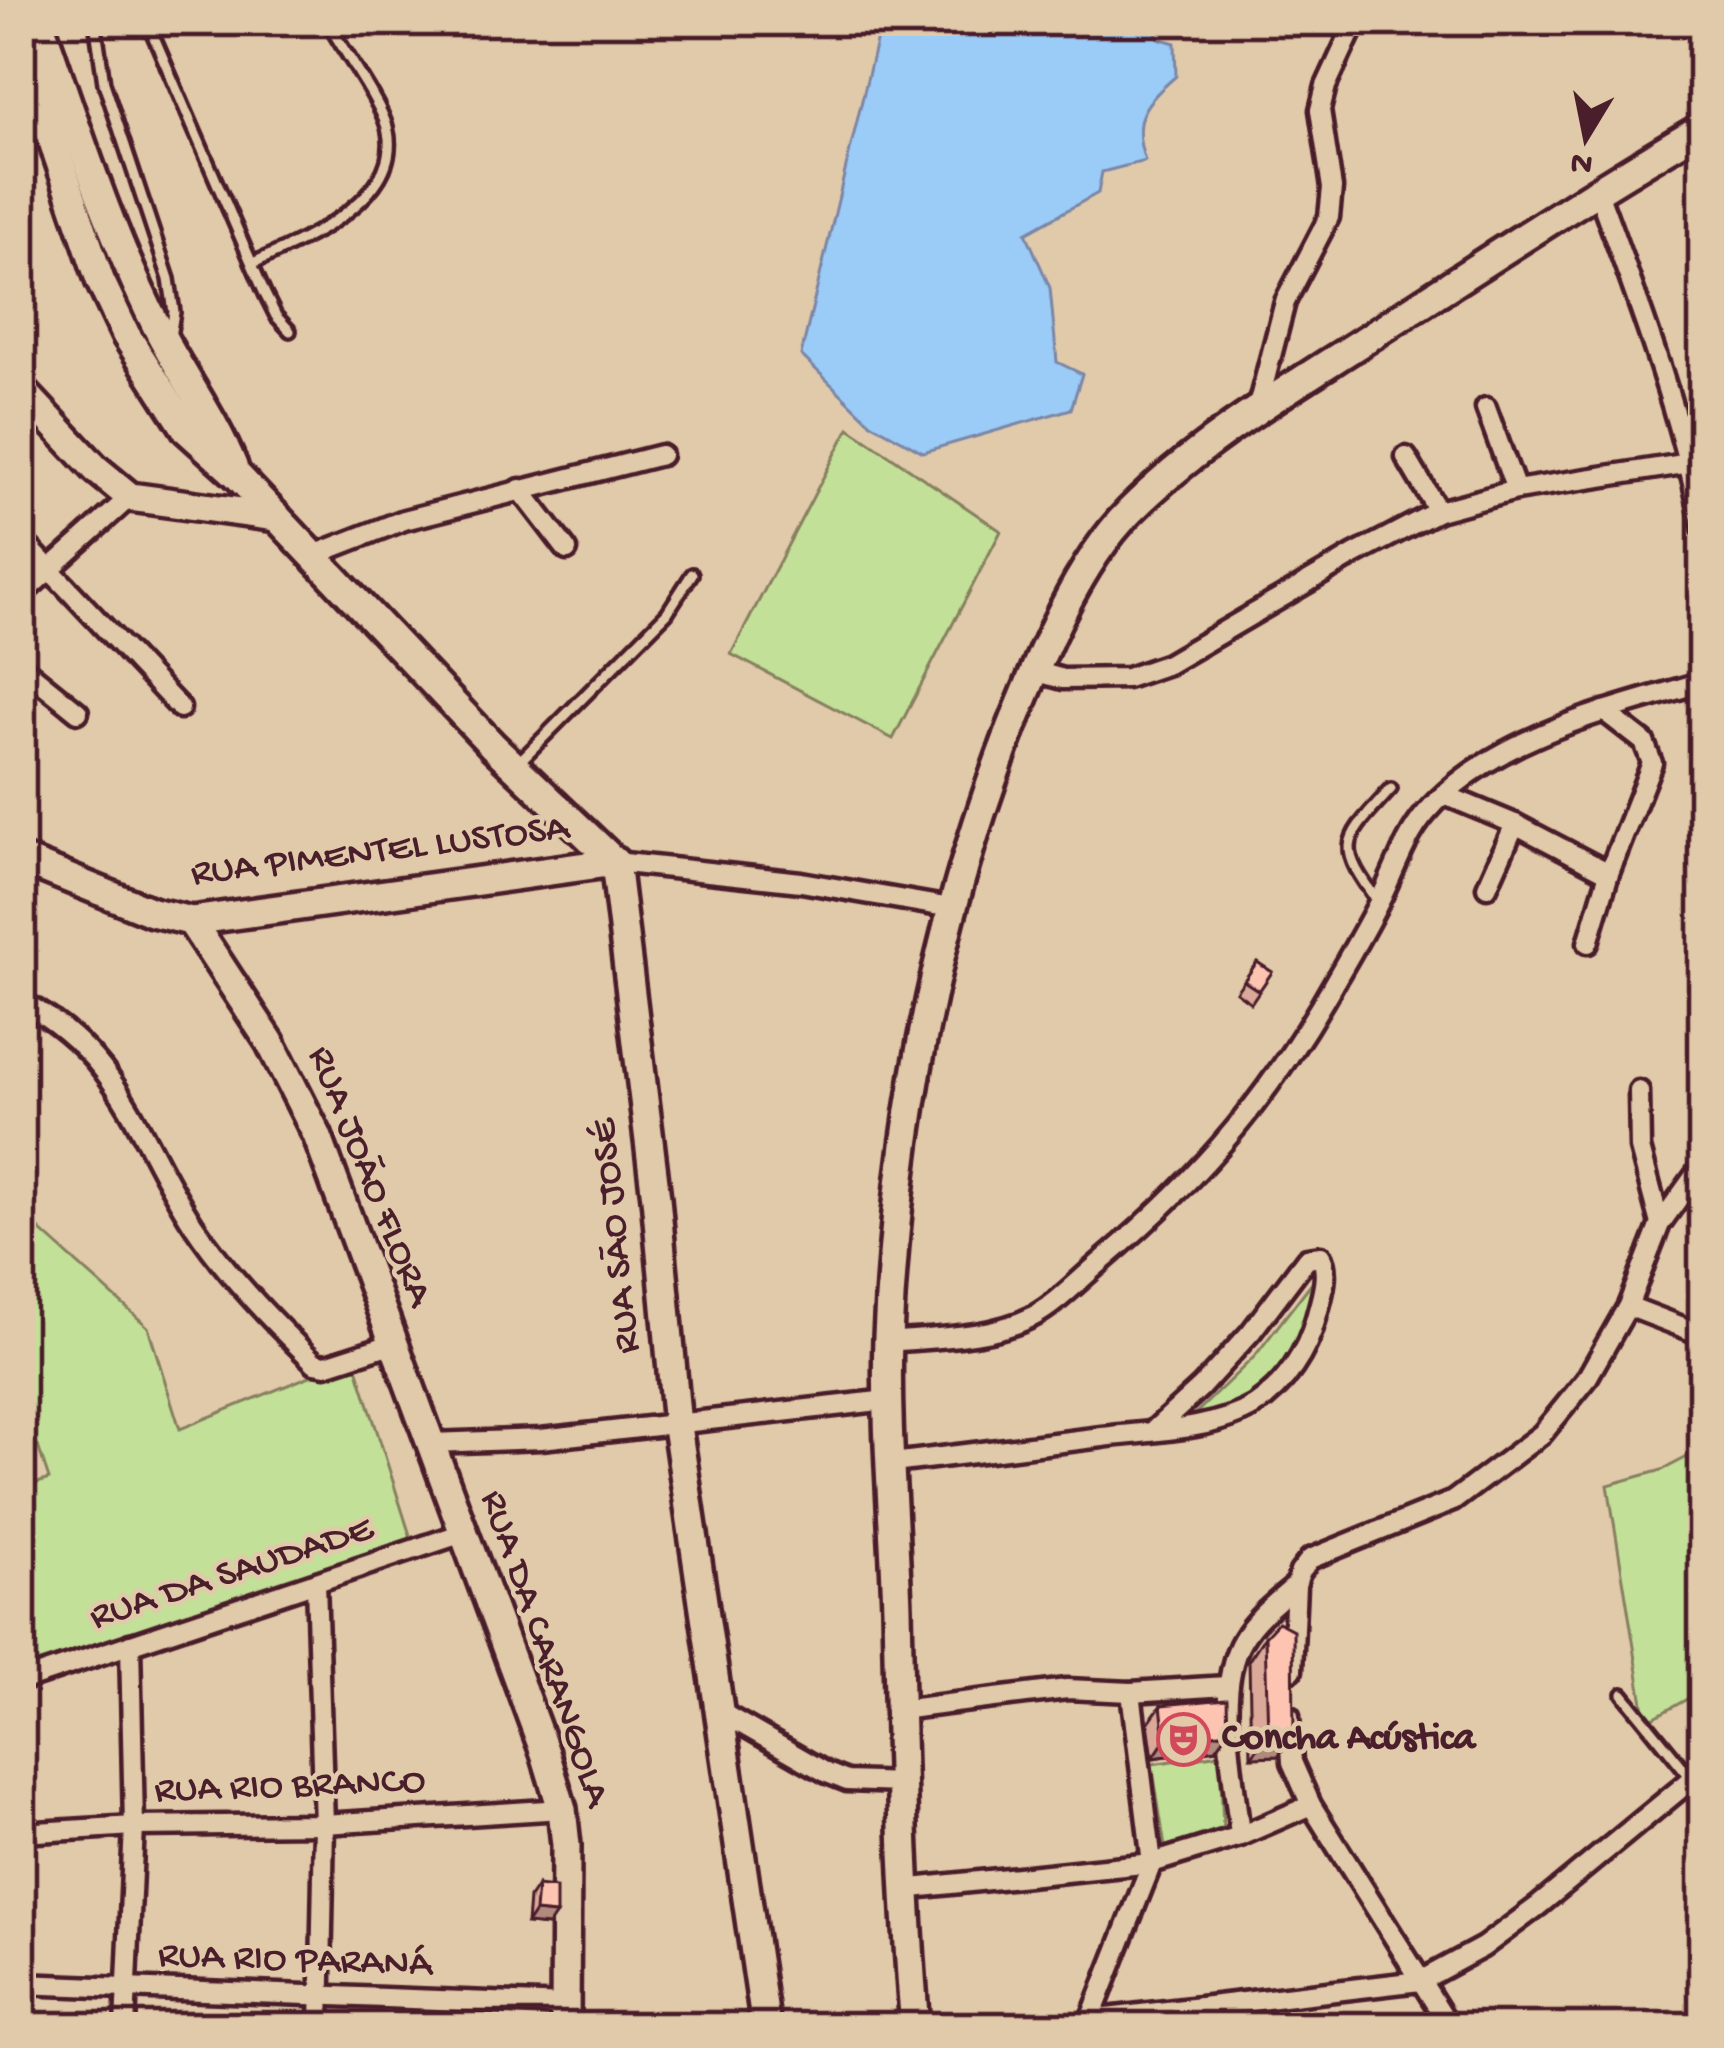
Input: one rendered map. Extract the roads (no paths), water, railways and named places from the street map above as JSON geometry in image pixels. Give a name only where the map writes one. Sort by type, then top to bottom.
[{"type":"main road","points":[[39,21],[39,85],[100,280],[125,334],[187,430],[237,475],[515,766],[615,862]]},
{"type":"main road","points":[[21,47],[237,475]]},
{"type":"main road","points":[[915,2027],[903,1889],[888,1400],[895,1220],[931,997],[951,908],[975,826],[1034,671],[1087,569],[1127,513],[1257,410],[1703,127]]},
{"type":"main road","points":[[21,389],[96,470],[130,497],[277,517]]},
{"type":"main road","name":"RUA PIMENTEL LUSTOSA","points":[[21,859],[152,912],[191,921],[615,862]]},
{"type":"main road","name":"RUA SÃO JOSÉ","points":[[615,862],[656,1198],[677,1426],[766,2027]]},
{"type":"main road","name":"RUA JOÃO FLORA","points":[[191,921],[269,1042],[317,1135],[431,1443]]},
{"type":"main road","name":"RUA DA CARANGOLA","points":[[431,1443],[562,1809],[566,2016]]},
{"type":"street","points":[[1257,410],[1285,302],[1329,218],[1332,188],[1321,132],[1326,86],[1356,21]]},
{"type":"street","points":[[1597,190],[1696,462],[1703,528]]},
{"type":"street","points":[[1486,408],[1516,490]]},
{"type":"street","points":[[314,556],[404,520],[661,455]]},
{"type":"street","points":[[1406,457],[1438,511]]},
{"type":"street","points":[[1034,671],[1063,680],[1126,678],[1168,664],[1438,511],[1516,490],[1696,462]]},
{"type":"street","points":[[520,489],[567,550]]},
{"type":"street","points":[[21,595],[130,497]]},
{"type":"street","points":[[21,538],[180,708]]},
{"type":"street","points":[[21,666],[78,712]]},
{"type":"street","points":[[888,1342],[956,1335],[1031,1317],[1156,1216],[1226,1145],[1276,1079],[1379,903],[1406,844],[1425,814],[1445,795],[1515,747],[1604,711],[1703,682]]},
{"type":"street","points":[[1588,943],[1652,763],[1644,742],[1604,711]]},
{"type":"street","points":[[1445,795],[1515,824],[1610,873]]},
{"type":"street","points":[[1487,887],[1515,824]]},
{"type":"street","points":[[615,862],[801,882],[951,908]]},
{"type":"street","name":"RUA JOÃO FLORA","points":[[21,1001],[87,1050],[118,1085],[193,1222],[315,1363],[326,1366],[394,1343]]},
{"type":"street","points":[[1640,1091],[1640,1148],[1660,1224]]},
{"type":"street","points":[[1450,2027],[1310,1805],[1292,1762],[1288,1731],[1296,1585],[1310,1559],[1453,1501],[1542,1435],[1586,1381],[1628,1306],[1660,1224],[1703,1164]]},
{"type":"street","points":[[892,1463],[1153,1431],[1223,1419],[1255,1405],[1284,1379],[1309,1346],[1322,1296],[1325,1262],[1321,1256],[1306,1258],[1251,1333],[1153,1431]]},
{"type":"street","points":[[1628,1306],[1703,1335]]},
{"type":"street","points":[[431,1443],[541,1439],[888,1400]]},
{"type":"street","name":"RUA DA SAUDADE","points":[[21,1681],[464,1533]]},
{"type":"street","points":[[316,1583],[324,1824],[320,2027]]},
{"type":"street","points":[[1240,1836],[1227,1686],[1242,1640],[1296,1585]]},
{"type":"street","points":[[125,2027],[134,1826],[130,1644]]},
{"type":"street","points":[[899,1710],[1066,1689],[1131,1692],[1227,1686]]},
{"type":"street","points":[[1084,2024],[1152,1863],[1131,1692]]},
{"type":"street","points":[[717,1710],[826,1773],[847,1781],[901,1783]]},
{"type":"street","points":[[1084,2024],[1420,1981],[1483,1947],[1697,1775]]},
{"type":"street","points":[[903,1889],[1152,1863],[1240,1836],[1310,1805]]},
{"type":"street","name":"RUA RIO BRANCO","points":[[21,1833],[134,1826],[324,1824],[562,1809]]},
{"type":"street","name":"RUA RIO PARANÁ","points":[[21,1984],[321,1994],[566,2016]]},
{"type":"lane","points":[[95,21],[104,82],[169,280],[174,312],[169,348]]},
{"type":"lane","points":[[147,21],[276,316],[290,331]]},
{"type":"lane","points":[[253,263],[328,229],[363,198],[386,163],[389,134],[381,111],[327,21]]},
{"type":"lane","points":[[515,766],[667,613],[692,574]]},
{"type":"lane","points":[[1379,903],[1350,859],[1348,844],[1353,831],[1391,789]]},
{"type":"lane","points":[[1622,1694],[1697,1775]]},
{"type":"water","points":[[881,21],[1152,21],[1158,38],[1175,43],[1176,76],[1149,103],[1140,122],[1145,161],[1102,172],[1098,193],[1026,233],[1050,288],[1057,362],[1082,374],[1071,409],[923,452],[871,423],[801,355]]},
{"type":"place","name":"Concha Acústica","points":[[1183,1740]]}]
